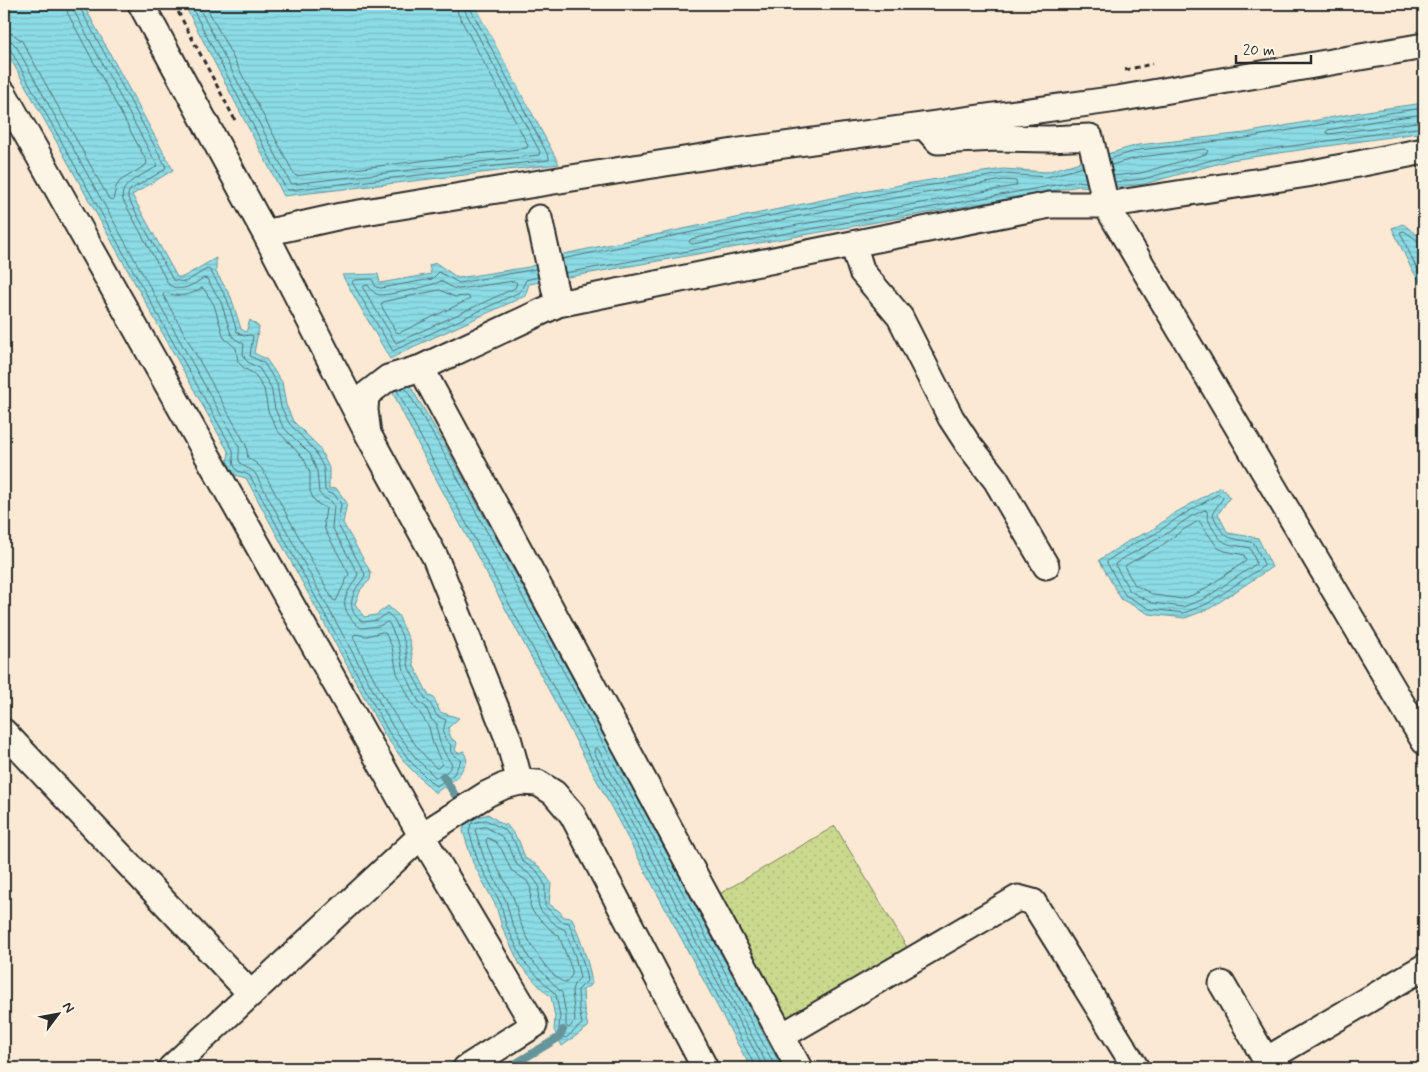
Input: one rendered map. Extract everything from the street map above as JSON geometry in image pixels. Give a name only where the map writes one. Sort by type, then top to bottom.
[{"type":"street","points":[[141,4],[265,233],[368,434],[435,557],[508,738],[520,782]]},
{"type":"street","points":[[265,233],[342,216],[501,189],[740,151],[1117,99],[1424,46]]},
{"type":"street","points":[[4,94],[421,836],[534,1025],[466,1068]]},
{"type":"street","points":[[924,126],[938,141],[1090,137],[1106,205],[1424,740]]},
{"type":"street","points":[[368,434],[365,410],[366,395],[388,378],[421,368],[558,304],[1050,205],[1106,205],[1307,174],[1424,152]]},
{"type":"street","points":[[540,218],[558,304]]},
{"type":"street","points":[[853,244],[862,272],[900,317],[951,418],[968,444],[996,480],[1046,566]]},
{"type":"street","points":[[421,368],[799,1068]]},
{"type":"street","points":[[4,732],[251,994]]},
{"type":"street","points":[[171,1068],[421,836],[487,794],[504,786],[520,782],[538,783],[554,793],[572,814],[705,1068]]},
{"type":"street","points":[[782,1036],[1018,898],[1033,902],[1136,1068]]},
{"type":"street","points":[[1222,984],[1266,1060],[1424,967]]},
{"type":"green space","points":[[835,826],[908,949],[795,1019],[781,1015],[716,896]]},
{"type":"water","points":[[4,4],[83,4],[173,170],[132,195],[177,277],[183,277],[216,258],[216,272],[231,297],[241,329],[246,332],[250,320],[259,327],[254,353],[266,359],[282,382],[286,405],[293,421],[319,447],[329,468],[329,489],[336,488],[347,503],[343,523],[371,573],[370,580],[361,589],[355,604],[364,617],[376,615],[388,606],[398,615],[410,642],[414,666],[429,696],[434,698],[440,712],[459,718],[448,728],[451,738],[457,743],[455,750],[458,753],[464,751],[467,761],[458,777],[435,793],[406,764],[384,734],[246,478],[235,475],[227,463],[229,453],[4,47]]},
{"type":"water","points":[[184,4],[474,4],[559,164],[284,196]]},
{"type":"water","points":[[1424,103],[1424,132],[1231,160],[1144,184],[1108,188],[1079,186],[529,284],[525,296],[390,359],[342,275],[378,274],[380,283],[431,274],[429,265],[436,263],[458,278],[529,267],[559,255],[905,184],[1003,169],[1046,172],[1138,145],[1245,133],[1373,110]]},
{"type":"water","points":[[1403,224],[1424,240],[1424,288],[1411,268],[1392,228]]},
{"type":"water","points":[[406,379],[445,445],[615,756],[782,1068],[751,1068],[737,1043],[426,460],[389,385]]},
{"type":"water","points":[[1221,487],[1230,497],[1218,514],[1228,533],[1258,538],[1272,567],[1209,609],[1185,618],[1149,614],[1121,599],[1099,560]]},
{"type":"water","points":[[488,814],[502,824],[507,825],[519,841],[525,858],[540,867],[551,883],[549,904],[564,917],[572,918],[584,950],[592,984],[583,990],[588,1027],[562,1046],[554,1030],[555,1017],[551,997],[520,965],[502,927],[496,906],[473,863],[463,831],[465,821]]},
{"type":"pier","points":[[474,4],[477,4],[539,121],[530,109]]},
{"type":"waterway","points":[[443,776],[462,806]]},
{"type":"waterway","points":[[508,1068],[558,1038],[563,1030]]}]
